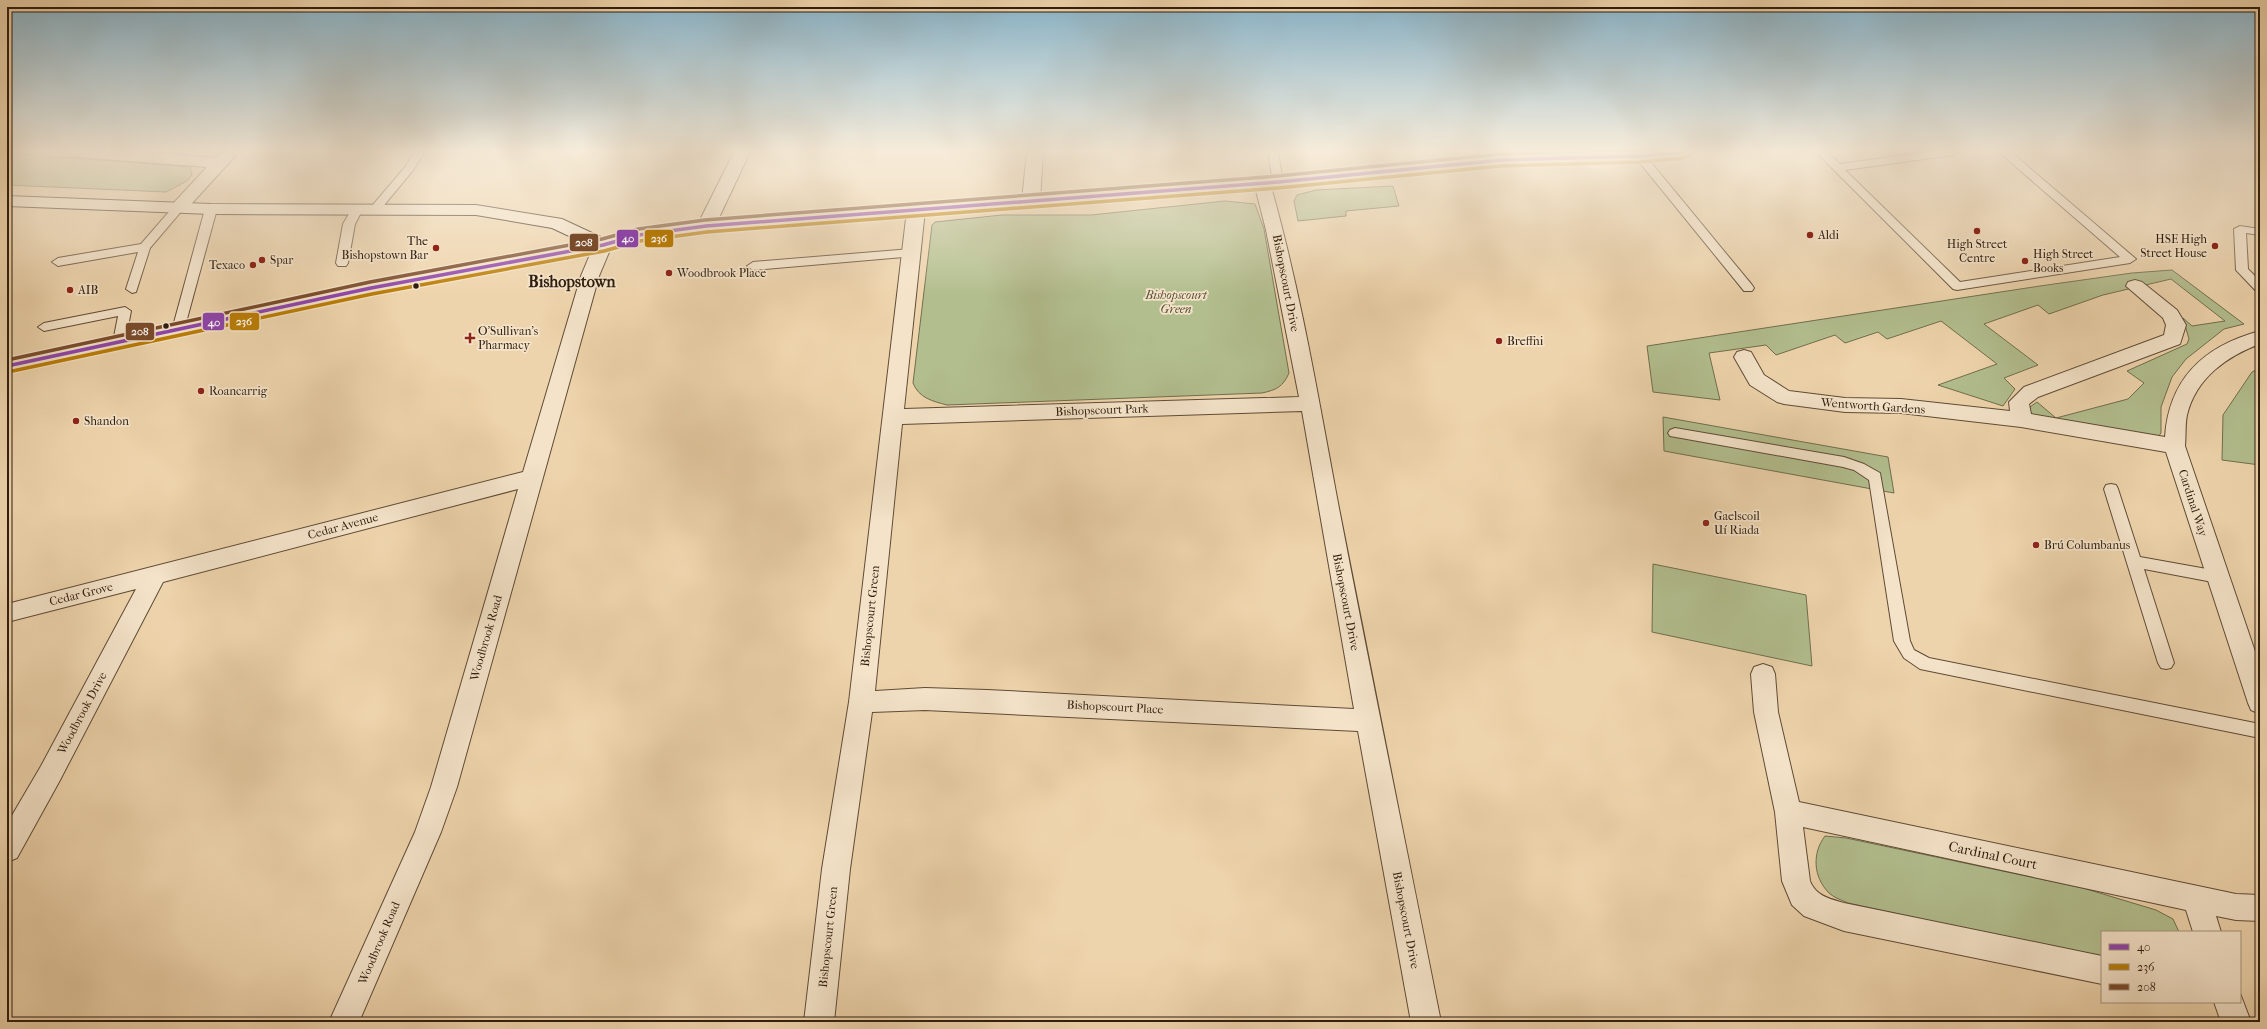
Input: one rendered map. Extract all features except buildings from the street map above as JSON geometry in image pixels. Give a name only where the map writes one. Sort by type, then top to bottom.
[{"type":"street","points":[[178,208],[186,200]]},
{"type":"street","points":[[706,226],[719,200]]},
{"type":"street","points":[[7,366],[371,288],[603,244],[638,235],[706,226],[1031,200]]},
{"type":"street","name":"Bishopscourt Drive","points":[[1272,200],[1275,230],[1311,404],[1327,501],[1426,1022]]},
{"type":"street","points":[[7,201],[211,209],[376,208],[476,210],[556,223],[603,244]]},
{"type":"street","name":"Bishopscourt Green","points":[[819,1022],[836,869],[862,702],[892,417],[916,210]]},
{"type":"street","name":"Woodbrook Road","points":[[344,1022],[428,832],[444,787],[590,276],[603,244]]},
{"type":"street","points":[[2021,420],[2019,402],[2031,392],[2173,339],[2176,325],[2170,314],[2135,286]]},
{"type":"street","name":"Cardinal Way","points":[[2260,337],[2232,347],[2210,363],[2190,383],[2177,415],[2175,446],[2260,703]]},
{"type":"street","name":"Wentworth Gardens","points":[[1744,357],[1757,380],[1784,397],[1845,405],[1901,406],[2021,420],[2175,446]]},
{"type":"street","name":"Bishopscourt Park","points":[[892,417],[1311,404]]},
{"type":"street","name":"Cedar Avenue","points":[[155,575],[532,478]]},
{"type":"street","name":"Cedar Grove","points":[[7,613],[155,575]]},
{"type":"street","name":"Woodbrook Drive","points":[[7,849],[50,774],[155,575]]},
{"type":"street","points":[[1763,674],[1766,712],[1788,812],[1796,881],[1802,896],[1814,907],[1844,917],[2101,970]]},
{"type":"street","name":"Bishopscourt Place","points":[[862,702],[925,699],[987,701],[1369,721]]},
{"type":"street","name":"Cardinal Court","points":[[1788,812],[2236,907],[2260,908]]},
{"type":"street","points":[[2197,899],[2207,931]]},
{"type":"street","points":[[2229,1003],[2236,1022]]},
{"type":"lane","points":[[376,208],[383,200]]},
{"type":"lane","points":[[1676,200],[1748,288]]},
{"type":"lane","points":[[1869,200],[1957,286],[2130,259],[2061,200]]},
{"type":"lane","points":[[132,289],[145,246],[178,208]]},
{"type":"lane","points":[[178,330],[211,209]]},
{"type":"lane","points":[[342,263],[349,224],[357,209]]},
{"type":"lane","points":[[2260,232],[2240,229],[2242,270],[2260,288]]},
{"type":"lane","points":[[58,262],[145,246]]},
{"type":"lane","points":[[753,266],[911,253]]},
{"type":"lane","points":[[44,327],[125,311],[119,342]]},
{"type":"lane","points":[[1675,433],[1844,462],[1859,466],[1876,477],[1902,641],[1910,654],[1925,664],[2260,731]]},
{"type":"lane","points":[[2111,489],[2166,663]]},
{"type":"lane","points":[[2134,562],[2218,576]]},
{"type":"green space","points":[[1397,200],[1399,206],[1346,211],[1346,216],[1298,221],[1294,201]]},
{"type":"green space","name":"Bishopscourt Green","points":[[1225,201],[1255,204],[1264,229],[1289,373],[1282,385],[1271,391],[1262,393],[947,405],[936,402],[922,395],[913,383],[932,225],[935,222],[1002,215],[1091,215]]},
{"type":"green space","points":[[2172,270],[2244,324],[2224,329],[2186,359],[2172,377],[2161,407],[2161,433],[2154,442],[2039,419],[2028,412],[2030,407],[2037,402],[2056,418],[2128,399],[2144,383],[2127,371],[2187,344],[2189,339],[2183,318],[2192,326],[2225,321],[2171,279],[2103,295],[2049,314],[2038,305],[1984,324],[2038,365],[2004,378],[2015,389],[2003,406],[1938,385],[1997,364],[1941,321],[1887,339],[1878,332],[1845,343],[1835,335],[1776,355],[1766,345],[1709,353],[1720,400],[1653,392],[1647,346],[2040,286],[2132,273]]},
{"type":"green space","points":[[2260,368],[2260,465],[2222,460],[2223,415],[2252,372]]},
{"type":"green space","points":[[1663,417],[1888,457],[1894,493],[1664,451]]},
{"type":"green space","points":[[1653,564],[1806,595],[1812,666],[1652,632]]},
{"type":"green space","points":[[1825,836],[1846,838],[2083,888],[2156,910],[2173,919],[2179,931],[2101,931],[2101,958],[1848,903],[1829,893],[1820,880],[1817,872],[1816,857]]},
{"type":"transit line","name":"208","points":[[7,360],[370,282],[602,239],[638,229],[705,220],[965,200]]},
{"type":"transit line","name":"40","points":[[7,366],[371,288],[603,245],[639,235],[706,226],[1044,200]]},
{"type":"transit line","name":"236","points":[[8,372],[372,294],[604,251],[640,241],[707,232],[1122,200]]},
{"type":"place","name":"High Street Centre","points":[[1977,231]]},
{"type":"place","name":"Aldi","points":[[1810,235]]},
{"type":"place","name":"HSE High Street House","points":[[2215,246]]},
{"type":"place","name":"The Bishopstown Bar","points":[[436,248]]},
{"type":"place","name":"Spar","points":[[262,260]]},
{"type":"place","name":"High Street Books","points":[[2025,261]]},
{"type":"place","name":"Texaco","points":[[253,265]]},
{"type":"place","name":"Woodbrook Place","points":[[669,273]]},
{"type":"place","name":"AIB","points":[[70,290]]},
{"type":"place","name":"O'Sullivan's Pharmacy","points":[[470,338]]},
{"type":"place","name":"Breffni","points":[[1499,341]]},
{"type":"place","name":"Roancarrig","points":[[201,391]]},
{"type":"place","name":"Shandon","points":[[76,421]]},
{"type":"place","name":"Gaelscoil Uí Riada","points":[[1706,523]]},
{"type":"place","name":"Brú Columbanus","points":[[2036,545]]},
{"type":"district","name":"Bishopstown","points":[[572,281]]}]
